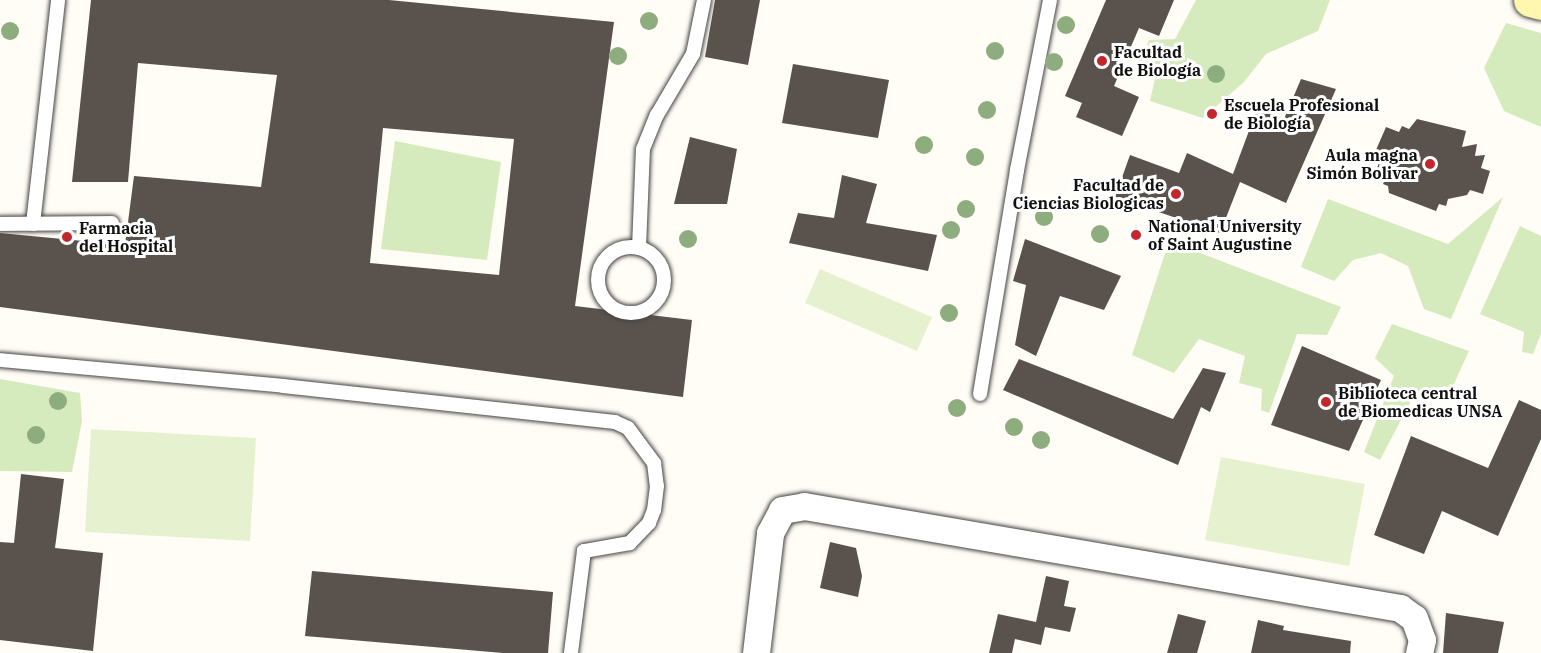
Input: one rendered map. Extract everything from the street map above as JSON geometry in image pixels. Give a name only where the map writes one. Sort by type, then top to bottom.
[{"type":"main road","points":[[1530,0],[1541,3]]},
{"type":"street","points":[[756,653],[770,533],[782,510],[804,506],[1400,608],[1414,618],[1422,640],[1419,653]]},
{"type":"lane","points":[[33,224],[58,0]]},
{"type":"lane","points":[[639,248],[643,149],[657,114],[693,54],[704,0]]},
{"type":"lane","points":[[980,394],[1017,170],[1050,0]]},
{"type":"lane","points":[[0,224],[112,223]]},
{"type":"lane","points":[[639,248],[658,260],[664,283],[661,295],[642,311],[621,311],[603,296],[601,267],[616,250],[639,248]]},
{"type":"lane","points":[[0,360],[295,387],[615,422],[628,428],[654,463],[657,486],[654,510],[649,523],[630,543],[584,552],[571,653]]},
{"type":"green space","points":[[1196,0],[1330,0],[1318,31],[1266,54],[1244,82],[1203,118],[1150,101],[1156,74],[1138,66],[1149,40],[1175,39]]},
{"type":"green space","points":[[1506,23],[1541,33],[1541,127],[1504,111],[1484,68]]},
{"type":"green space","points":[[395,141],[501,162],[487,260],[381,249]]},
{"type":"green space","points":[[1503,197],[1451,319],[1424,309],[1408,266],[1381,253],[1353,260],[1334,281],[1301,267],[1328,199],[1448,244]]},
{"type":"green space","points":[[1520,226],[1541,236],[1541,334],[1533,354],[1522,352],[1524,332],[1480,314]]},
{"type":"green space","points":[[1169,241],[1341,307],[1327,335],[1297,334],[1269,413],[1261,410],[1262,389],[1239,383],[1245,356],[1199,339],[1174,373],[1132,355]]},
{"type":"green space","points":[[820,269],[932,317],[917,351],[805,303]]},
{"type":"green space","points":[[1392,324],[1469,351],[1447,399],[1414,395],[1380,460],[1364,452],[1394,376],[1375,358]]},
{"type":"green space","points":[[0,379],[80,393],[82,421],[72,472],[0,471]]},
{"type":"green space","points":[[91,429],[256,438],[250,541],[85,532]]},
{"type":"green space","points":[[1221,457],[1365,484],[1349,566],[1205,540]]},
{"type":"building","points":[[91,0],[389,0],[614,22],[575,306],[692,320],[683,397],[0,307],[0,233],[125,245],[134,176],[261,187],[277,75],[138,63],[128,182],[72,182]],"holes":[[[383,128],[514,139],[499,275],[370,263]]]},
{"type":"building","points":[[715,0],[760,0],[748,65],[705,57]]},
{"type":"building","name":"Facultad de Biología","points":[[1106,0],[1174,0],[1159,36],[1139,28],[1114,86],[1139,97],[1122,136],[1076,117],[1082,103],[1065,96]]},
{"type":"building","points":[[793,64],[889,80],[878,138],[782,123]]},
{"type":"building","points":[[1301,79],[1336,89],[1286,203],[1240,182],[1220,233],[1115,197],[1130,155],[1179,173],[1187,153],[1233,174],[1257,109],[1284,119]]},
{"type":"building","name":"Aula magna Simón Bolivar","points":[[1417,119],[1466,131],[1462,147],[1477,144],[1475,156],[1485,155],[1481,168],[1490,171],[1483,194],[1470,190],[1467,195],[1448,199],[1446,206],[1439,204],[1436,211],[1389,193],[1388,186],[1383,184],[1387,175],[1376,171],[1380,160],[1374,158],[1376,150],[1386,127],[1399,132],[1402,126],[1409,129]]},
{"type":"building","points":[[690,137],[737,149],[727,204],[674,204]]},
{"type":"building","points":[[842,175],[877,184],[866,223],[937,235],[928,271],[789,243],[798,213],[834,218]]},
{"type":"building","points":[[1025,239],[1121,276],[1104,310],[1060,296],[1036,356],[1015,345],[1026,285],[1013,281]]},
{"type":"building","name":"Biblioteca central de Biomedicas UNSA","points":[[1302,346],[1381,380],[1349,451],[1271,425]]},
{"type":"building","points":[[1019,359],[1173,419],[1203,368],[1226,373],[1210,412],[1201,407],[1178,465],[1003,390]]},
{"type":"building","points":[[1519,400],[1541,410],[1541,439],[1498,536],[1442,511],[1424,554],[1374,535],[1411,436],[1488,468]]},
{"type":"building","points":[[21,474],[64,479],[55,548],[103,553],[93,651],[0,640],[0,542],[14,543]]},
{"type":"building","points":[[830,542],[856,548],[862,576],[858,597],[820,588]]},
{"type":"building","points":[[312,571],[553,592],[548,653],[503,653],[305,636]]},
{"type":"building","points":[[1046,576],[1069,581],[1064,606],[1076,608],[1070,632],[1045,627],[1041,645],[1015,639],[1012,653],[989,653],[998,614],[1036,622]]},
{"type":"building","points":[[1446,613],[1504,622],[1498,653],[1443,653]]},
{"type":"building","points":[[1178,614],[1206,621],[1197,653],[1167,653]]},
{"type":"building","points":[[1258,620],[1284,626],[1283,630],[1351,641],[1350,653],[1251,653]]},
{"type":"place","name":"Facultad de Biología","points":[[1102,61]]},
{"type":"place","name":"Escuela Profesional de Biología","points":[[1212,114]]},
{"type":"place","name":"Aula magna Simón Bolivar","points":[[1430,164]]},
{"type":"place","name":"Facultad de Ciencias Biologicas","points":[[1176,194]]},
{"type":"place","name":"National University of Saint Augustine","points":[[1136,235]]},
{"type":"place","name":"Farmacia del Hospital","points":[[67,237]]},
{"type":"place","name":"Biblioteca central de Biomedicas UNSA","points":[[1326,402]]}]
